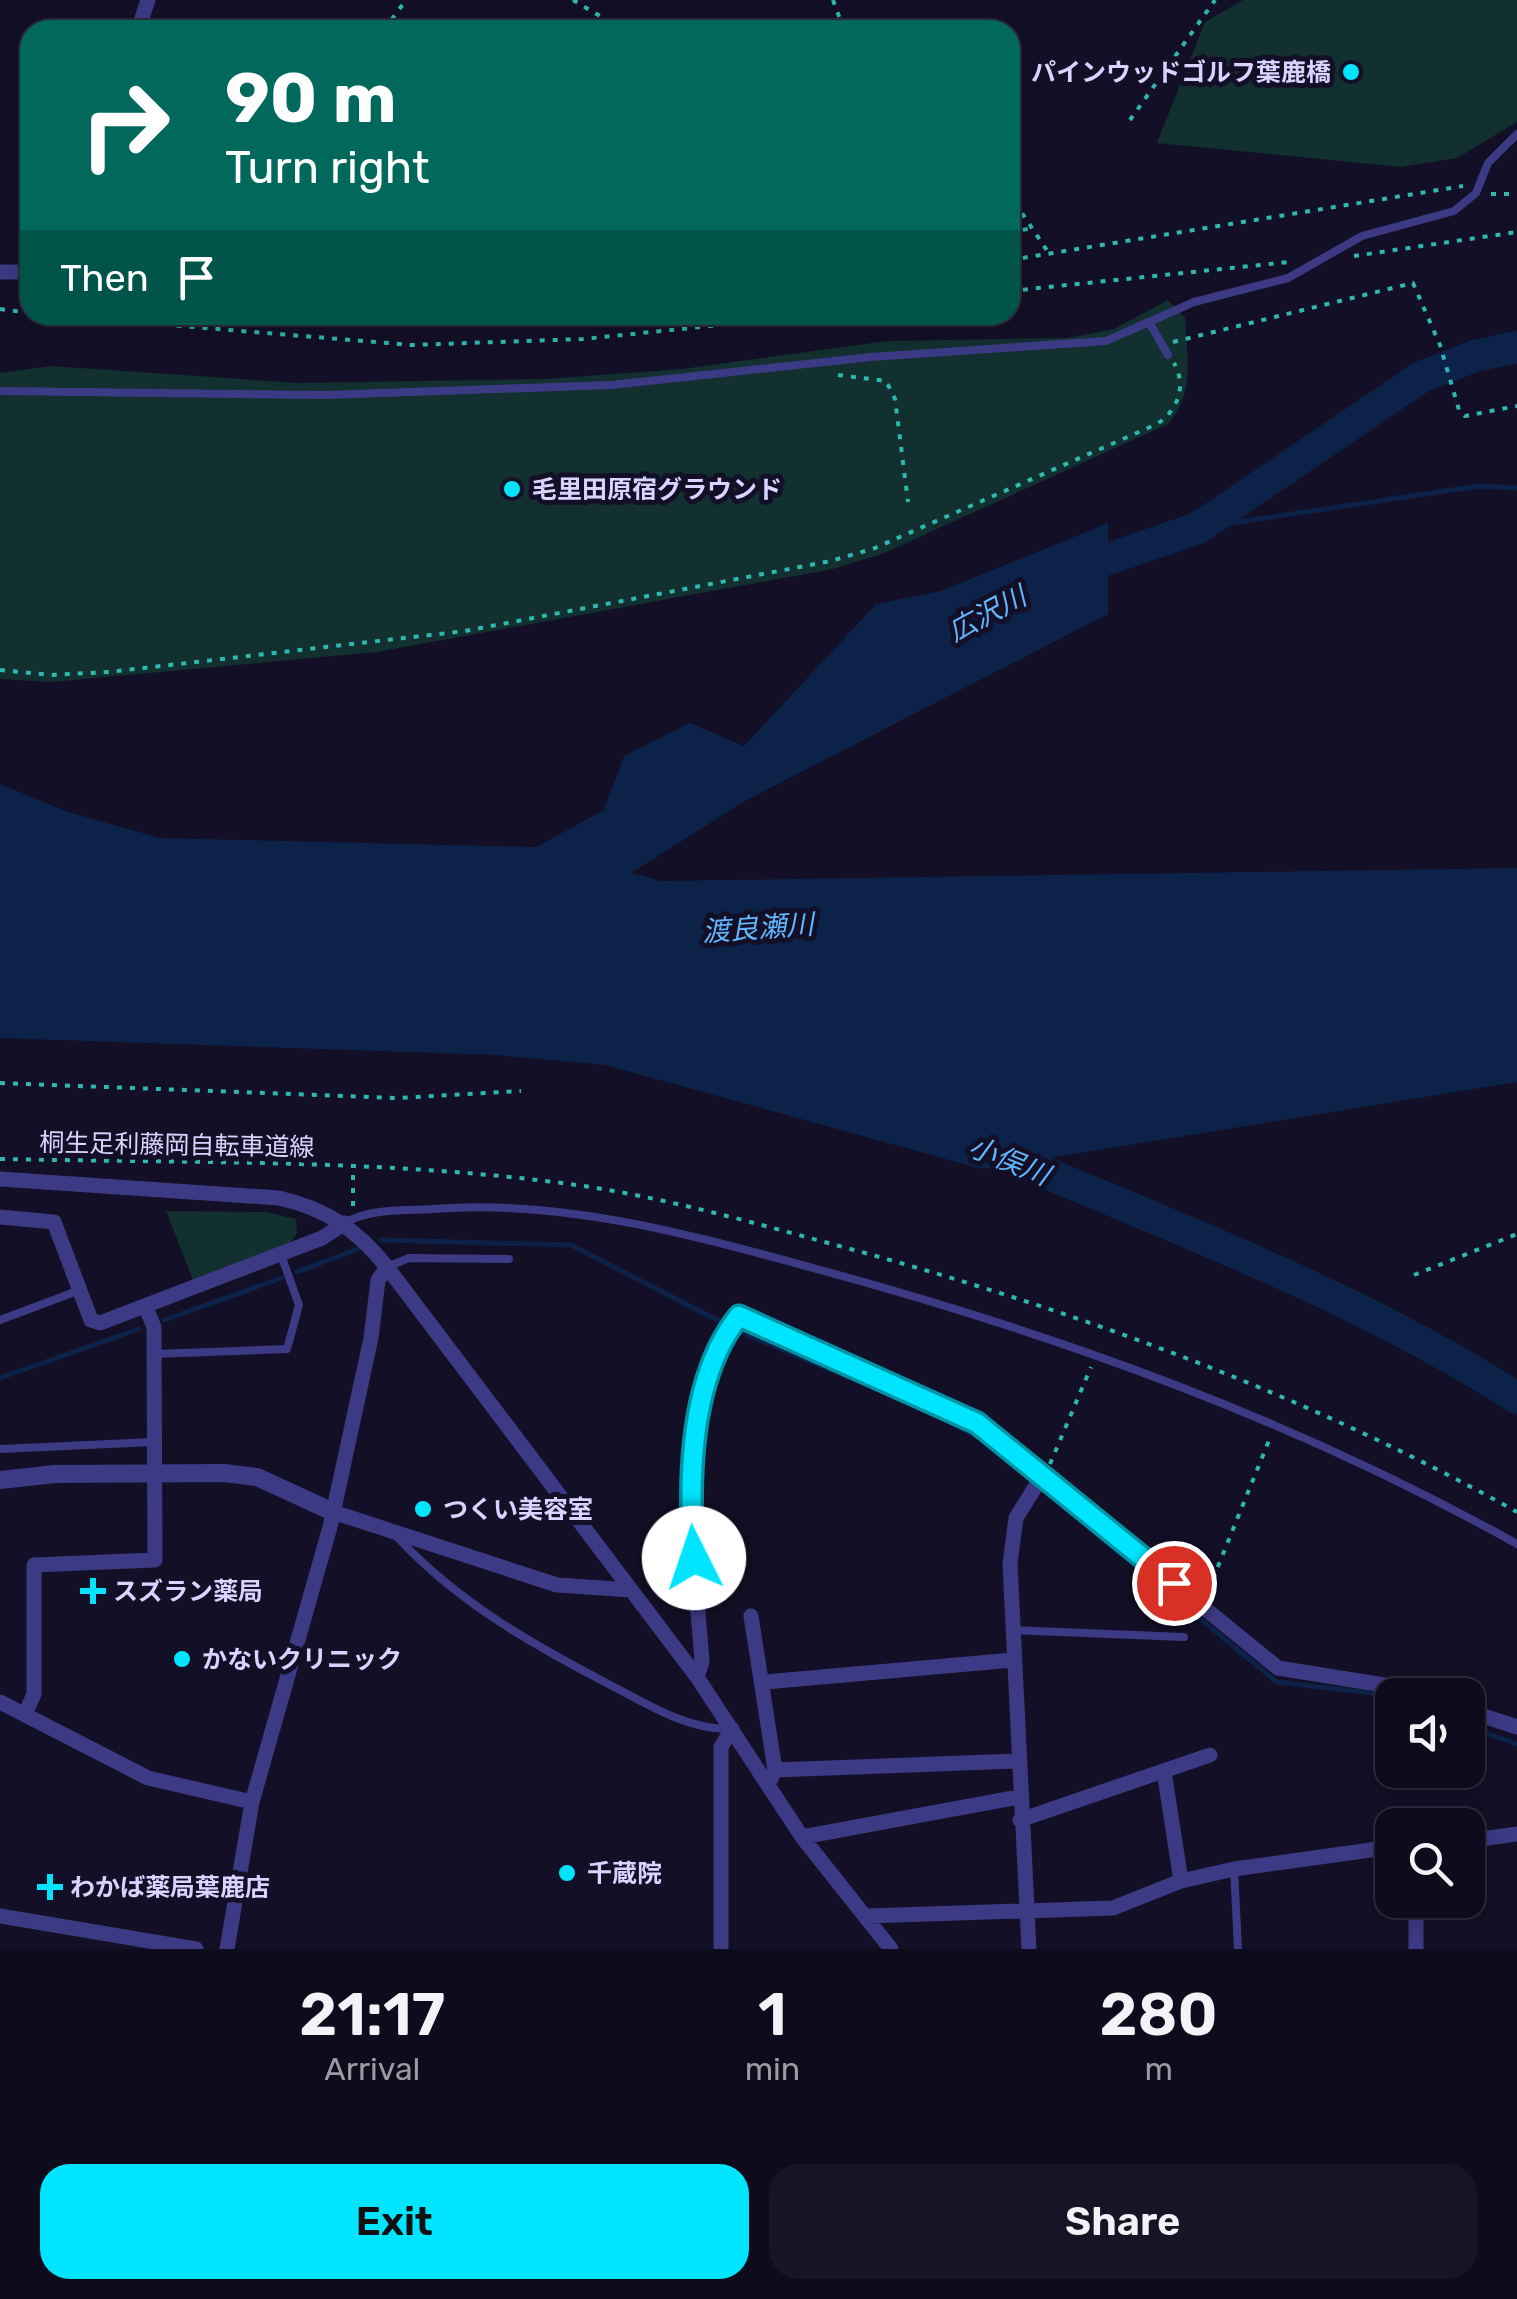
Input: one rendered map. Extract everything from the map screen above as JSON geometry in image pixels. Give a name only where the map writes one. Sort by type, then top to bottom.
[{"type":"street","points":[[0,1179],[279,1198],[318,1208],[344,1222],[388,1267],[697,1677],[767,1788],[891,1949]]},
{"type":"street","points":[[0,1217],[54,1222],[95,1323],[146,1308],[281,1255],[322,1238],[344,1222]]},
{"type":"street","points":[[227,1949],[252,1802],[332,1512],[367,1358],[378,1280],[388,1267]]},
{"type":"street","points":[[25,1714],[34,1694],[34,1565],[155,1560],[154,1327],[146,1308]]},
{"type":"street","points":[[697,1677],[702,1662],[689,1488],[699,1413],[721,1343],[739,1316],[977,1423],[1037,1482],[1278,1668],[1375,1684]]},
{"type":"street","points":[[0,1480],[152,1474],[257,1477],[332,1512],[558,1586],[631,1590]]},
{"type":"street","points":[[1029,1949],[1010,1564],[1016,1518],[1037,1482]]},
{"type":"street","points":[[751,1616],[765,1682],[775,1770],[767,1788]]},
{"type":"street","points":[[765,1682],[1013,1660]]},
{"type":"street","points":[[0,1702],[148,1778],[252,1802]]},
{"type":"street","points":[[1485,1717],[1517,1727]]},
{"type":"street","points":[[721,1949],[721,1747],[732,1729]]},
{"type":"street","points":[[1020,1820],[1210,1756]]},
{"type":"street","points":[[775,1770],[1017,1762]]},
{"type":"street","points":[[1164,1771],[1181,1880]]},
{"type":"street","points":[[802,1837],[1019,1797]]},
{"type":"street","points":[[1485,1839],[1517,1834]]},
{"type":"street","points":[[866,1916],[1113,1908],[1181,1880],[1375,1849]]},
{"type":"street","points":[[0,1916],[196,1949]]},
{"type":"street","points":[[1416,1918],[1416,1949]]},
{"type":"lane","points":[[0,391],[326,395],[593,386],[824,362],[1106,341],[1194,302],[1288,278],[1362,236],[1454,211],[1476,192],[1488,163],[1517,134]]},
{"type":"lane","points":[[1149,322],[1168,354]]},
{"type":"lane","points":[[344,1222],[358,1215],[386,1212],[536,1207],[652,1227],[879,1285],[1188,1387],[1378,1468],[1517,1544]]},
{"type":"lane","points":[[154,1354],[287,1349],[299,1306],[281,1255]]},
{"type":"lane","points":[[388,1267],[409,1258],[508,1259]]},
{"type":"lane","points":[[0,1320],[81,1290]]},
{"type":"lane","points":[[0,1449],[152,1442]]},
{"type":"lane","points":[[396,1535],[424,1565],[501,1626],[656,1709],[692,1724],[732,1729]]},
{"type":"lane","points":[[1012,1630],[1184,1637]]},
{"type":"lane","points":[[1234,1869],[1238,1949]]},
{"type":"path","points":[[573,0],[602,20]]},
{"type":"path","points":[[1130,120],[1215,0]]},
{"type":"path","points":[[1020,258],[1390,200],[1458,184],[1476,192],[1517,194]]},
{"type":"path","points":[[1020,213],[1049,254]]},
{"type":"path","points":[[1020,230],[1034,228]]},
{"type":"path","points":[[1363,255],[1517,232]]},
{"type":"path","points":[[1020,290],[1272,263]]},
{"type":"path","points":[[1162,342],[1196,339],[1352,295],[1413,283],[1440,345],[1457,392],[1459,410],[1465,416],[1517,406]]},
{"type":"path","points":[[169,325],[412,345],[584,339],[721,325]]},
{"type":"path","points":[[0,670],[50,675],[109,672],[464,632],[850,556],[1157,424],[1174,409],[1179,396],[1178,369],[1168,354]]},
{"type":"path","points":[[824,362],[838,375],[886,382],[895,398],[908,502]]},
{"type":"path","points":[[0,1083],[397,1098],[521,1090]]},
{"type":"path","name":"桐生足利藤岡自転車道線","points":[[0,1159],[354,1166],[352,1206]]},
{"type":"path","points":[[106,1161],[106,1170]]},
{"type":"path","points":[[1414,1275],[1517,1234]]},
{"type":"path","points":[[1102,1339],[1105,1329]]},
{"type":"path","points":[[1037,1482],[1088,1376]]},
{"type":"path","points":[[1205,1597],[1272,1433]]},
{"type":"green space","name":"パインウッドゴルフ葉鹿橋","points":[[1243,0],[1517,0],[1517,122],[1457,158],[1401,167],[1157,143],[1205,22]]},
{"type":"green space","name":"毛里田原宿グラウンド","points":[[1168,300],[1185,318],[1188,360],[1182,400],[1168,424],[882,554],[833,569],[377,652],[51,682],[0,679],[0,373],[51,366],[298,383],[546,379],[682,369],[887,341],[1067,338],[1114,329]]},
{"type":"green space","points":[[166,1211],[265,1212],[296,1219],[297,1233],[289,1245],[193,1280]]},
{"type":"water","name":"渡良瀬川","points":[[1108,523],[1108,614],[745,801],[631,873],[661,881],[1517,868],[1517,1082],[982,1169],[605,1065],[497,1055],[0,1038],[0,784],[68,812],[160,838],[536,847],[604,810],[624,756],[690,723],[744,746],[876,604],[941,591]]},
{"type":"waterway","name":"広沢川","points":[[1067,573],[1198,528],[1421,377],[1475,356],[1517,347]]},
{"type":"waterway","points":[[1198,528],[1479,486],[1517,488]]},
{"type":"waterway","name":"小俣川","points":[[980,1145],[1322,1292],[1454,1360],[1517,1398]]},
{"type":"waterway","points":[[381,1240],[571,1245],[725,1324]]},
{"type":"waterway","points":[[297,1272],[358,1249]]},
{"type":"waterway","points":[[164,1320],[282,1278]]},
{"type":"waterway","points":[[0,1378],[139,1329]]},
{"type":"waterway","points":[[738,1331],[931,1412],[983,1440],[1277,1682],[1375,1695]]},
{"type":"waterway","points":[[1485,1733],[1517,1744]]},
{"type":"place","name":"パインウッドゴルフ葉鹿橋","points":[[1351,72]]},
{"type":"place","name":"毛里田原宿グラウンド","points":[[512,489]]},
{"type":"place","name":"つくい美容室","points":[[423,1509]]},
{"type":"place","name":"スズラン薬局","points":[[93,1591]]},
{"type":"place","name":"かないクリニック","points":[[182,1659]]},
{"type":"place","name":"千蔵院","points":[[567,1873]]},
{"type":"place","name":"わかば薬局葉鹿店","points":[[50,1887]]},
{"type":"route","points":[[694,1558],[689,1488],[699,1413],[721,1343],[739,1316],[977,1423],[1174,1583]]}]
